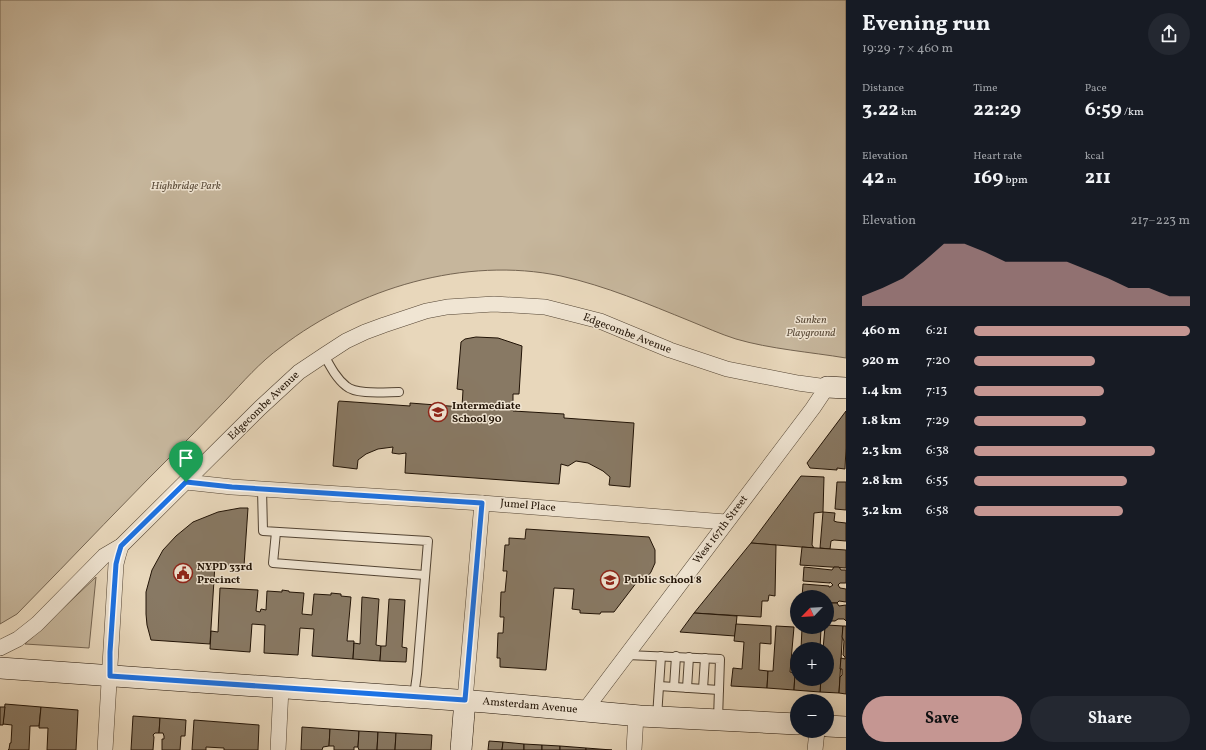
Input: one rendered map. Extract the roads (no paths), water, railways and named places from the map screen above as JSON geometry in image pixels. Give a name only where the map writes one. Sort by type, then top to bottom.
[{"type":"main road","name":"Amsterdam Avenue","points":[[0,668],[465,700],[636,715],[790,724]]},
{"type":"main road","points":[[461,750],[465,700]]},
{"type":"main road","points":[[834,726],[846,727]]},
{"type":"street","name":"Edgecombe Avenue","points":[[0,648],[18,639],[37,624],[104,556],[121,546],[299,372],[346,341],[365,332],[406,317],[448,307],[470,305],[494,304],[545,307],[600,321],[670,350],[727,369],[798,383],[836,388]]},
{"type":"street","name":"West 167th Street","points":[[585,710],[813,408],[836,388]]},
{"type":"street","name":"Jumel Place","points":[[186,482],[232,487],[482,503],[726,522]]},
{"type":"street","points":[[465,700],[482,503]]},
{"type":"street","points":[[105,750],[116,564],[121,546]]},
{"type":"street","points":[[278,750],[281,688]]},
{"type":"street","points":[[634,750],[636,715]]},
{"type":"street","points":[[815,750],[816,738]]},
{"type":"lane","points":[[324,355],[340,380],[347,387],[356,391],[398,392]]},
{"type":"lane","points":[[262,489],[263,531],[428,541],[414,697]]},
{"type":"lane","points":[[276,532],[273,563],[425,575]]},
{"type":"lane","points":[[626,655],[720,659],[718,720]]},
{"type":"lane","points":[[657,716],[661,656]]},
{"type":"lane","points":[[674,687],[676,656]]},
{"type":"lane","points":[[687,688],[688,657]]},
{"type":"lane","points":[[704,689],[705,658]]},
{"type":"lane","points":[[659,686],[719,690]]},
{"type":"place","name":"Intermediate School 90","points":[[438,412]]},
{"type":"place","name":"NYPD 33rd Precinct","points":[[183,573]]},
{"type":"place","name":"Public School 8","points":[[610,580]]},
{"type":"park label","name":"Highbridge Park","points":[[186,186]]},
{"type":"park label","name":"Sunken Playground","points":[[811,326]]}]
